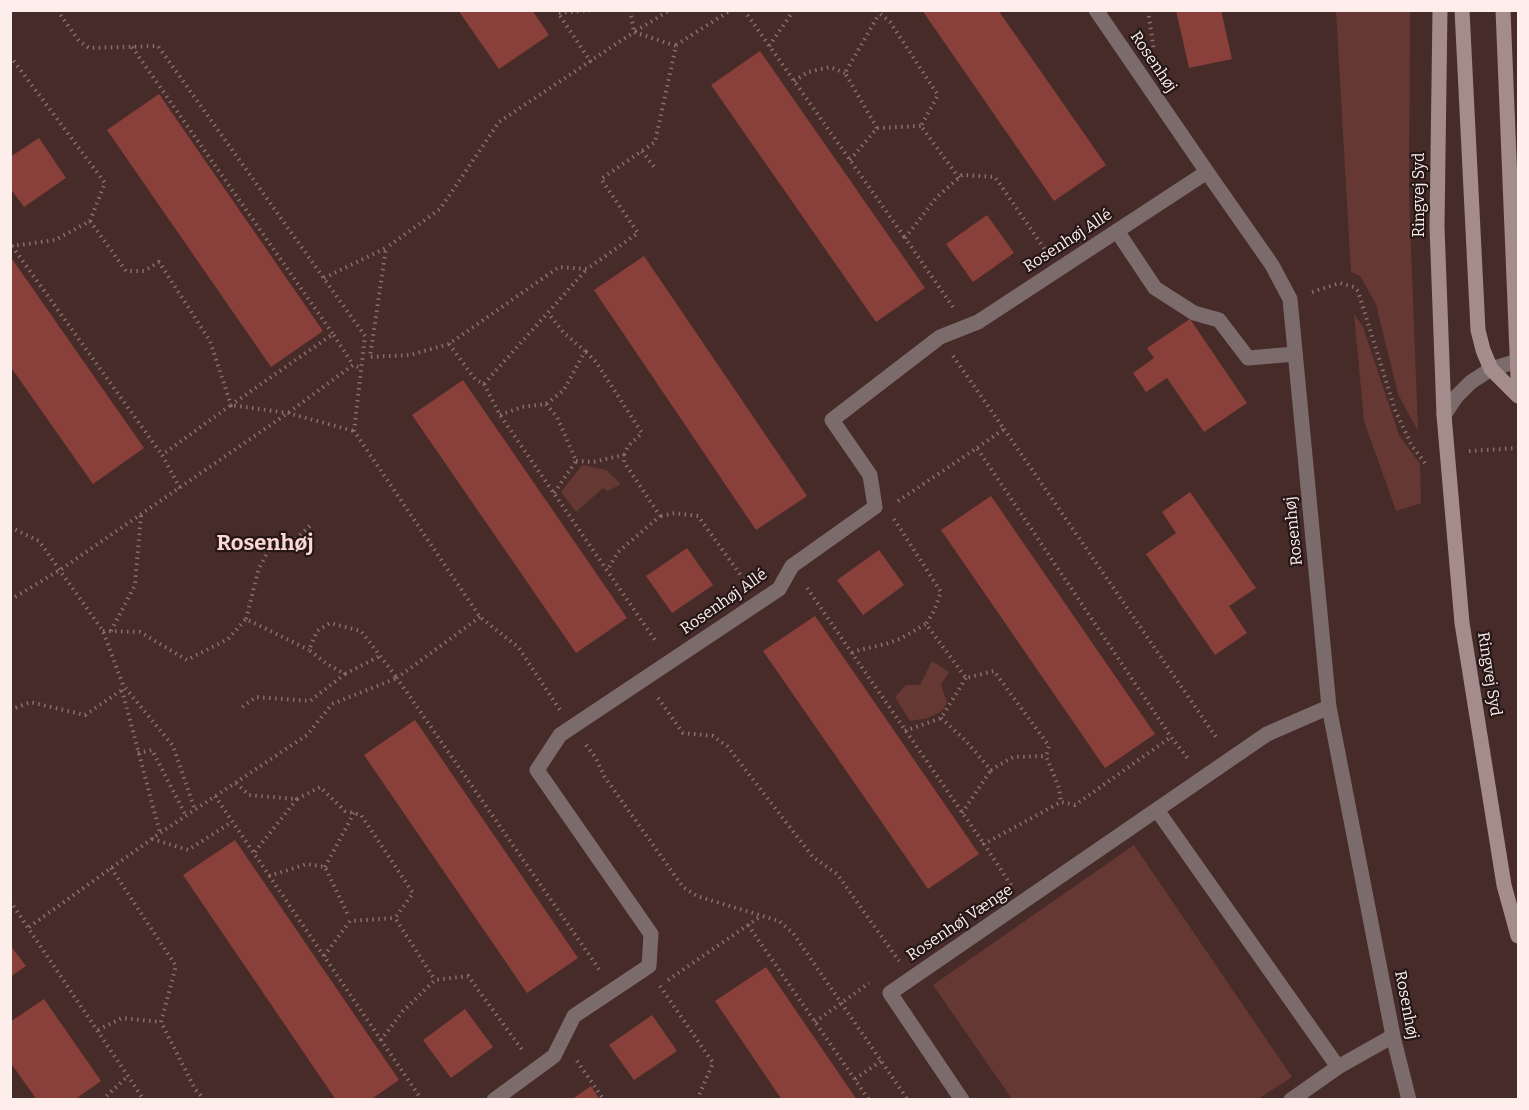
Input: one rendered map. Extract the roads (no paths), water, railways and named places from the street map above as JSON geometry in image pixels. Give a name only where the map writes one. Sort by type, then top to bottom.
[{"type":"main road","name":"Ringvej Syd","points":[[1440,10],[1437,227],[1444,415],[1462,623],[1504,885],[1518,936]]},
{"type":"main road","points":[[1462,10],[1478,330],[1491,369],[1518,396]]},
{"type":"main road","points":[[1503,10],[1516,275],[1518,377]]},
{"type":"street","name":"Rosenhøj","points":[[1096,10],[1272,264],[1290,299],[1329,707],[1393,1036],[1409,1100]]},
{"type":"street","name":"Rosenhøj Allé","points":[[494,1100],[554,1056],[574,1016],[649,966],[651,934],[537,770],[560,735],[779,589],[792,566],[875,507],[870,475],[832,420],[940,337],[978,322],[1207,172]]},
{"type":"street","points":[[1117,231],[1155,288],[1194,313],[1219,320],[1248,358],[1295,354]]},
{"type":"street","points":[[1444,415],[1456,397],[1471,382],[1491,369],[1518,361]]},
{"type":"street","name":"Rosenhøj Vænge","points":[[962,1100],[890,993],[1267,734],[1329,707]]},
{"type":"street","points":[[1157,810],[1338,1067]]},
{"type":"street","points":[[1290,1100],[1338,1067],[1393,1036]]},
{"type":"district","name":"Rosenhøj","points":[[265,544]]}]
